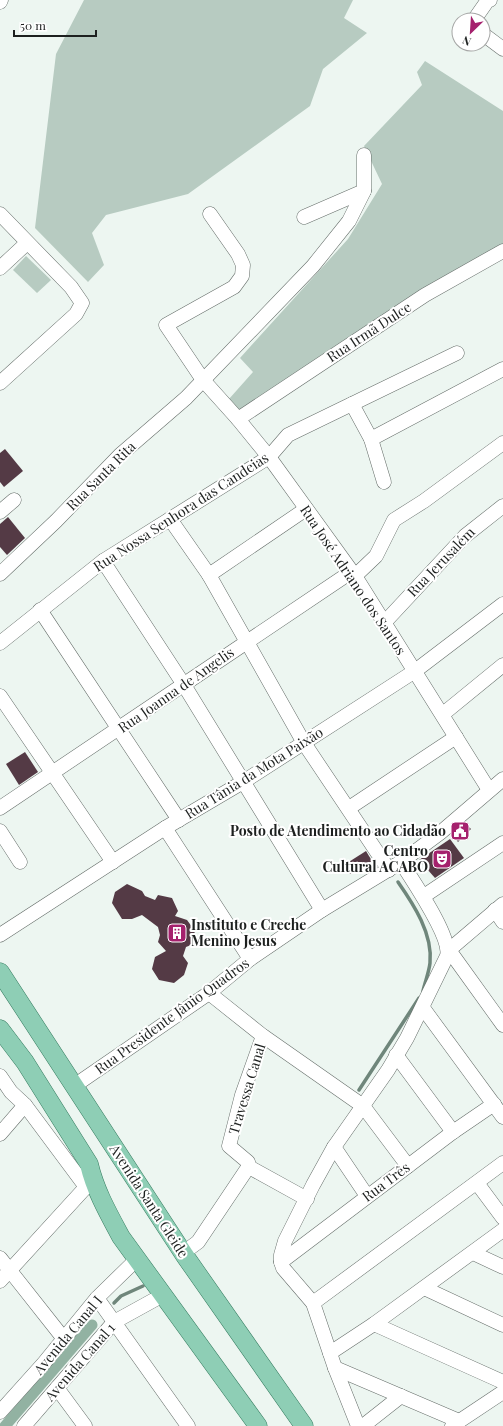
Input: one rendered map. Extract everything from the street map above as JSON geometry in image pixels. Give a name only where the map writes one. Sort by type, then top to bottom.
[{"type":"main road","name":"Avenida Santa Gleide","points":[[0,972],[183,1252],[304,1426]]},
{"type":"main road","points":[[0,1029],[25,1062],[89,1164],[90,1184],[121,1237],[258,1426]]},
{"type":"street","points":[[480,12],[488,0],[490,0]]},
{"type":"street","points":[[491,40],[503,49]]},
{"type":"street","points":[[203,380],[313,266],[349,221],[364,191],[364,155]]},
{"type":"street","points":[[304,217],[364,191]]},
{"type":"street","points":[[0,214],[71,287],[80,299],[81,306],[76,314],[0,383]]},
{"type":"street","name":"Rua José Adriano dos Santos","points":[[210,214],[238,254],[243,265],[242,276],[234,287],[166,325],[203,380],[269,457],[353,574],[490,790]]},
{"type":"street","points":[[0,268],[27,243]]},
{"type":"street","name":"Rua Irmã Dulce","points":[[238,419],[425,295],[503,251]]},
{"type":"street","name":"Rua Nossa Senhora das Candeias","points":[[0,643],[103,561],[269,457],[288,435],[457,353]]},
{"type":"street","points":[[371,439],[503,370]]},
{"type":"street","name":"Rua Santa Rita","points":[[0,574],[56,521],[120,455],[186,398],[203,380]]},
{"type":"street","points":[[352,404],[371,439],[384,482]]},
{"type":"street","name":"Rua Joanna de Angelis","points":[[0,808],[184,685],[246,641],[353,574],[376,556],[394,520],[424,501],[503,443]]},
{"type":"street","points":[[0,512],[14,500]]},
{"type":"street","name":"Rua Jerusalém","points":[[384,623],[465,536],[503,506]]},
{"type":"street","points":[[209,575],[306,509]]},
{"type":"street","points":[[170,519],[209,575],[304,743],[349,808],[389,870]]},
{"type":"street","points":[[103,561],[184,685],[322,910]]},
{"type":"street","name":"Rua Tânia da Mota Paixão","points":[[0,935],[165,828],[243,782],[415,671],[503,604]]},
{"type":"street","points":[[40,610],[179,820]]},
{"type":"street","points":[[443,714],[503,665]]},
{"type":"street","points":[[0,696],[113,862]]},
{"type":"street","points":[[349,808],[456,737]]},
{"type":"street","name":"Rua Presidente Jânio Quadros","points":[[74,1086],[209,993],[250,959],[322,910],[401,862],[440,833],[503,778]]},
{"type":"street","points":[[165,828],[250,959]]},
{"type":"street","points":[[0,831],[20,862]]},
{"type":"street","points":[[424,896],[503,844]]},
{"type":"street","points":[[401,862],[424,896],[449,950],[503,1025]]},
{"type":"street","points":[[358,1426],[335,1368],[313,1303],[283,1268],[281,1262],[286,1241],[334,1147],[396,1055],[423,1008],[449,950],[500,912]]},
{"type":"street","points":[[209,993],[263,1036],[363,1106],[408,1166]]},
{"type":"street","points":[[423,1008],[503,1117]]},
{"type":"street","name":"Travessa Canal","points":[[248,1167],[249,1163],[230,1146],[242,1095],[263,1036]]},
{"type":"street","points":[[396,1055],[453,1132]]},
{"type":"street","points":[[0,1076],[11,1092],[25,1105],[90,1184],[0,1281]]},
{"type":"street","name":"Rua Três","points":[[281,1262],[453,1132],[494,1104]]},
{"type":"street","points":[[0,1134],[25,1105]]},
{"type":"street","points":[[334,1147],[368,1196]]},
{"type":"street","points":[[313,1303],[503,1163]]},
{"type":"street","points":[[183,1252],[198,1242],[248,1167],[307,1199]]},
{"type":"street","points":[[477,1183],[503,1218]]},
{"type":"street","points":[[330,1353],[374,1324],[503,1230]]},
{"type":"street","points":[[473,1253],[503,1267]]},
{"type":"street","points":[[0,1258],[64,1338]]},
{"type":"street","name":"Avenida Canal I","points":[[0,1412],[97,1298],[137,1259]]},
{"type":"street","points":[[424,1288],[503,1325]]},
{"type":"street","name":"Avenida Canal 1","points":[[24,1426],[114,1322],[163,1296]]},
{"type":"street","points":[[97,1298],[188,1426]]},
{"type":"street","points":[[374,1324],[503,1382]]},
{"type":"street","points":[[335,1368],[401,1396],[455,1423],[503,1392]]},
{"type":"street","points":[[57,1388],[85,1426]]},
{"type":"street","points":[[362,1426],[401,1396]]},
{"type":"green space","points":[[84,0],[353,0],[344,18],[367,33],[323,69],[310,106],[188,194],[106,215],[92,233],[104,265],[88,282],[35,228],[56,54]]},
{"type":"green space","points":[[425,61],[503,111],[503,250],[357,333],[239,410],[229,399],[253,372],[240,358],[348,239],[382,184],[364,146],[422,85],[417,72]]},
{"type":"green space","points":[[26,256],[51,280],[37,293],[13,270]]},
{"type":"building","points":[[5,449],[23,471],[4,487],[0,482],[0,453]]},
{"type":"building","points":[[8,517],[25,538],[7,555],[0,547],[0,524]]},
{"type":"building","points":[[25,752],[38,772],[19,785],[6,764]]},
{"type":"building","name":"Posto de Atendimento ao Cidadão","points":[[465,823],[471,829],[458,842],[452,834]]},
{"type":"building","name":"Centro Cultural ACABO","points":[[450,839],[464,858],[435,878],[419,860]]},
{"type":"building","points":[[366,851],[372,861],[350,874],[344,865]]},
{"type":"building","name":"Instituto e Creche Menino Jesus","points":[[127,884],[142,891],[145,896],[155,900],[158,895],[172,898],[178,911],[175,916],[187,920],[195,931],[191,945],[186,947],[183,956],[188,963],[184,975],[174,983],[159,980],[152,969],[155,957],[166,951],[158,942],[160,935],[158,927],[142,915],[132,919],[122,919],[112,903],[115,892]]},
{"type":"waterway","points":[[398,882],[416,910],[429,941],[430,963],[423,991]]},
{"type":"waterway","points":[[359,1090],[419,998]]},
{"type":"waterway","points":[[114,1303],[121,1296],[143,1286]]},
{"type":"waterway","points":[[5,1426],[92,1325]]},
{"type":"place","name":"Posto de Atendimento ao Cidadão","points":[[460,831]]},
{"type":"place","name":"Centro Cultural ACABO","points":[[442,859]]},
{"type":"place","name":"Instituto e Creche Menino Jesus","points":[[177,933]]}]
